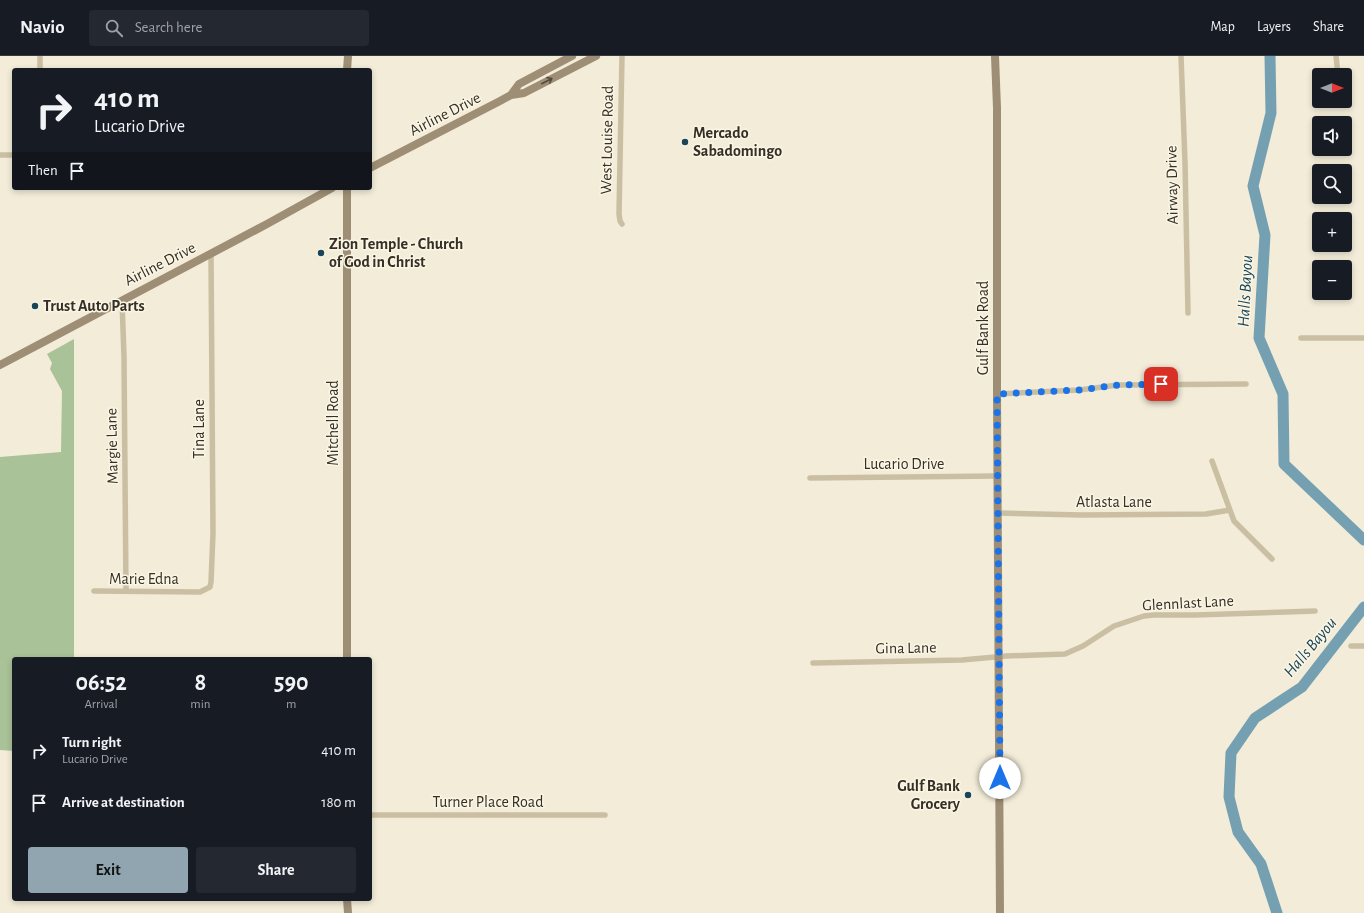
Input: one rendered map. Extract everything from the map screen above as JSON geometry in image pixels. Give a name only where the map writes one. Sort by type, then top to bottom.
[{"type":"main road","points":[[348,56],[348,68]]},
{"type":"main road","name":"Airline Drive","points":[[511,94],[519,84],[572,56]]},
{"type":"main road","name":"Airline Drive","points":[[372,167],[511,94],[524,93],[596,56]]},
{"type":"main road","name":"Gulf Bank Road","points":[[995,56],[997,108],[997,476],[1000,913]]},
{"type":"main road","name":"Airline Drive","points":[[0,365],[328,190]]},
{"type":"main road","name":"Mitchell Road","points":[[347,190],[347,657]]},
{"type":"main road","points":[[348,901],[348,913]]},
{"type":"street","points":[[40,56],[40,68]]},
{"type":"street","name":"West Louise Road","points":[[622,56],[619,214],[622,224]]},
{"type":"street","name":"Airway Drive","points":[[1181,56],[1188,313]]},
{"type":"street","points":[[1336,56],[1337,68]]},
{"type":"street","points":[[0,155],[12,155]]},
{"type":"street","name":"Tina Lane","points":[[194,592],[200,592],[210,587],[212,582],[211,253]]},
{"type":"street","name":"Margie Lane","points":[[122,300],[124,358],[126,591]]},
{"type":"street","points":[[1301,338],[1364,338]]},
{"type":"street","points":[[997,394],[1079,390],[1118,385],[1246,384]]},
{"type":"street","points":[[1212,462],[1234,521],[1272,560]]},
{"type":"street","name":"Lucario Drive","points":[[810,478],[997,476]]},
{"type":"street","name":"Atlasta Lane","points":[[998,513],[1082,515],[1206,514],[1230,510]]},
{"type":"street","name":"Marie Edna","points":[[94,591],[194,592]]},
{"type":"street","name":"Glennlast Lane","points":[[999,657],[1066,654],[1083,646],[1114,626],[1144,616],[1315,611]]},
{"type":"street","points":[[1351,646],[1364,646]]},
{"type":"street","name":"Gina Lane","points":[[813,663],[962,660],[999,657]]},
{"type":"street","name":"Turner Place Road","points":[[372,815],[605,815]]},
{"type":"green space","points":[[74,339],[74,657],[12,657],[12,751],[0,750],[0,457],[61,452],[62,391],[50,369],[52,363],[47,354]]},
{"type":"waterway","name":"Halls Bayou","points":[[1270,56],[1271,113],[1253,186],[1265,235],[1259,338],[1283,394],[1284,464],[1364,540]]},
{"type":"waterway","name":"Halls Bayou","points":[[1277,913],[1261,864],[1238,832],[1229,797],[1231,753],[1255,718],[1302,687],[1364,607]]},
{"type":"place","name":"Mercado Sabadomingo","points":[[685,142]]},
{"type":"place","name":"Zion Temple - Church of God in Christ","points":[[321,253]]},
{"type":"place","name":"Trust Auto Parts","points":[[35,306]]},
{"type":"place","name":"Gulf Bank Grocery","points":[[968,795]]},
{"type":"route","points":[[1000,778],[997,394],[1079,390],[1118,385],[1161,384]]}]
